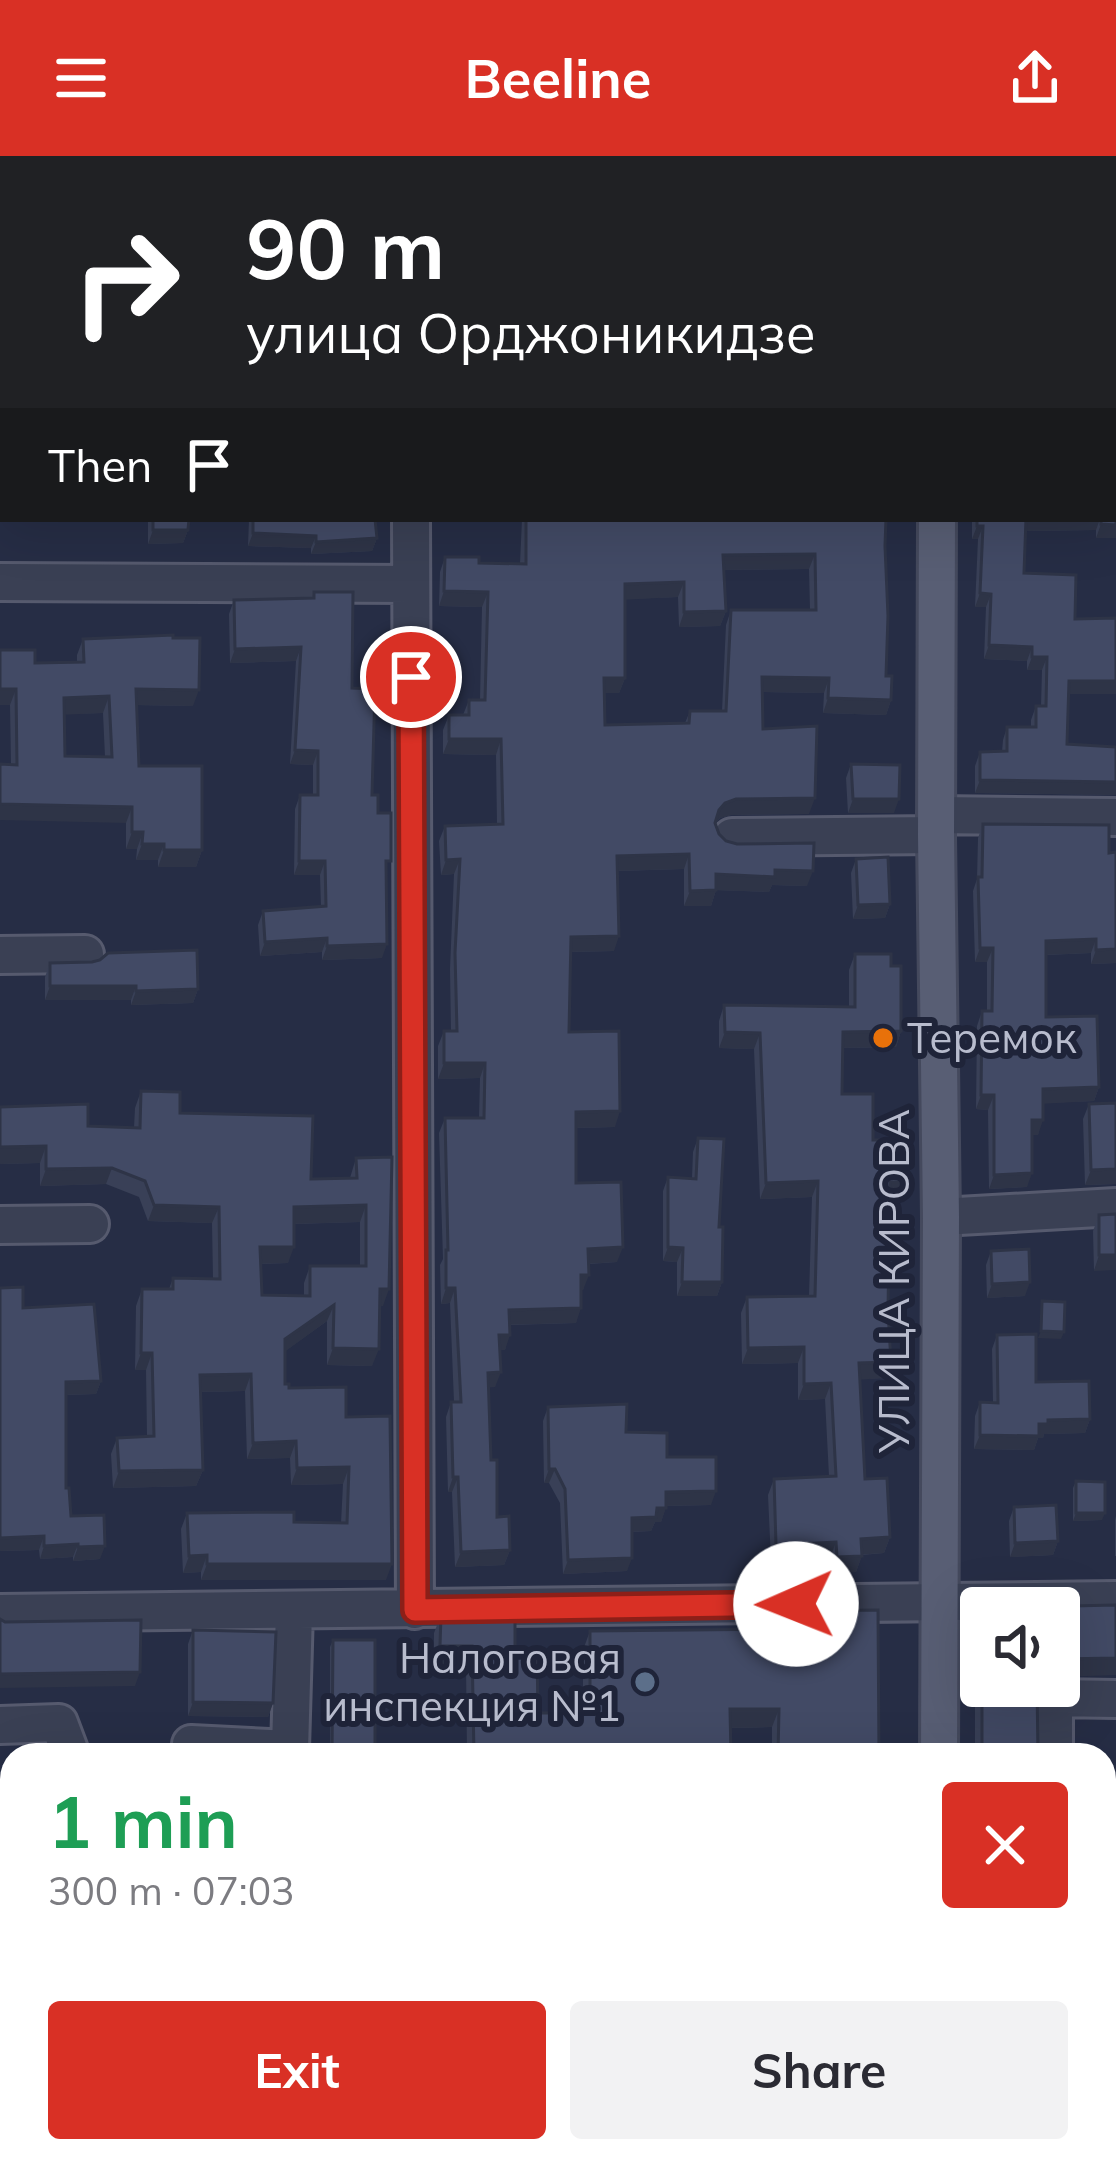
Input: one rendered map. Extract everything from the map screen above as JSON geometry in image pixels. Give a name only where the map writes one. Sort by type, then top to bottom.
[{"type":"main road","name":"УЛИЦА КИРОВА","points":[[937,522],[939,1743]]},
{"type":"street","points":[[411,522],[415,1610]]},
{"type":"street","points":[[0,582],[411,584]]},
{"type":"street","points":[[732,837],[1116,817]]},
{"type":"street","points":[[0,955],[85,954]]},
{"type":"street","points":[[940,1217],[1116,1207]]},
{"type":"street","points":[[0,1225],[90,1224]]},
{"type":"street","points":[[0,1613],[1116,1600]]},
{"type":"street","points":[[290,1743],[294,1610]]},
{"type":"street","points":[[1054,1743],[1054,1698],[1116,1699]]},
{"type":"street","points":[[0,1725],[58,1723],[66,1743]]},
{"type":"building","points":[[153,522],[189,522],[188,530],[153,530]]},
{"type":"building","points":[[253,522],[375,522],[377,538],[316,542],[316,536],[253,533]]},
{"type":"building","points":[[526,522],[886,522],[886,676],[892,676],[891,700],[828,698],[829,678],[762,677],[763,729],[817,726],[815,798],[736,799],[725,803],[715,823],[726,841],[737,844],[814,843],[813,871],[775,870],[775,877],[716,874],[716,890],[690,891],[689,854],[617,856],[619,936],[571,937],[569,1032],[619,1031],[620,1111],[576,1112],[576,1183],[621,1182],[623,1247],[588,1249],[589,1275],[581,1275],[581,1308],[509,1310],[510,1335],[499,1335],[501,1372],[488,1373],[497,1517],[509,1516],[510,1550],[461,1552],[451,1402],[461,1402],[455,1288],[446,1288],[445,1118],[484,1118],[485,1063],[444,1063],[444,1031],[457,1031],[460,859],[446,860],[445,826],[503,824],[501,739],[449,739],[449,715],[469,715],[469,700],[485,700],[488,592],[444,591],[445,557],[479,557],[479,563],[526,564]],"holes":[[[815,554],[816,610],[731,610],[726,711],[690,711],[689,723],[605,725],[604,678],[625,678],[625,584],[684,582],[684,612],[726,611],[723,555]]]},
{"type":"building","points":[[977,522],[1026,522],[1024,573],[1076,575],[1075,619],[1116,618],[1116,681],[1069,681],[1067,744],[1116,747],[1116,782],[980,780],[980,752],[1007,751],[1007,727],[1036,727],[1036,706],[1046,706],[1047,657],[1032,657],[1032,647],[989,645],[991,594],[980,593],[983,526]]},
{"type":"building","points":[[314,592],[353,592],[352,688],[375,689],[372,795],[378,795],[378,813],[391,813],[387,944],[327,946],[327,938],[265,942],[263,911],[326,906],[325,861],[299,861],[300,795],[318,795],[318,751],[295,750],[301,647],[235,649],[234,600],[314,598]]},
{"type":"building","points":[[200,638],[199,690],[136,689],[139,766],[202,766],[202,850],[164,850],[164,844],[142,844],[143,832],[132,832],[132,807],[0,804],[0,764],[17,765],[16,689],[0,689],[0,650],[35,650],[35,663],[84,662],[83,639]],"holes":[[[109,696],[112,757],[65,756],[64,698]]]},
{"type":"building","points":[[851,764],[900,765],[899,799],[853,799]]},
{"type":"building","points":[[983,824],[1109,825],[1109,853],[1116,852],[1116,949],[1096,950],[1096,939],[1046,941],[1046,1017],[1097,1016],[1099,1087],[1043,1089],[1043,1120],[1032,1120],[1032,1173],[994,1175],[994,1095],[981,1095],[982,1011],[992,1011],[993,948],[980,948],[978,877],[982,877]]},
{"type":"building","points":[[888,857],[890,904],[858,905],[856,859]]},
{"type":"building","points":[[197,950],[198,989],[50,986],[50,963],[92,962],[108,953]]},
{"type":"building","points":[[855,954],[891,954],[891,966],[901,966],[901,1031],[843,1032],[842,1094],[873,1094],[873,1140],[905,1140],[904,1182],[890,1182],[891,1362],[859,1363],[865,1479],[887,1478],[890,1537],[861,1539],[862,1556],[837,1557],[836,1542],[776,1545],[774,1479],[836,1476],[831,1383],[804,1384],[804,1347],[748,1348],[747,1297],[815,1296],[818,1181],[766,1183],[760,1033],[725,1032],[724,1005],[855,1007]]},
{"type":"building","points":[[141,1091],[180,1092],[180,1113],[313,1116],[311,1179],[357,1178],[356,1158],[392,1157],[389,1289],[380,1289],[379,1349],[333,1348],[334,1305],[285,1339],[285,1384],[289,1388],[346,1387],[346,1417],[390,1416],[392,1564],[207,1564],[207,1555],[189,1556],[187,1513],[294,1512],[294,1522],[347,1523],[349,1467],[297,1468],[296,1441],[253,1443],[251,1374],[200,1375],[203,1470],[119,1471],[117,1438],[154,1436],[152,1353],[141,1353],[142,1289],[173,1289],[173,1278],[220,1279],[219,1207],[154,1205],[145,1181],[112,1168],[46,1169],[46,1146],[0,1147],[0,1107],[88,1104],[88,1126],[140,1128]],"holes":[[[366,1205],[366,1266],[310,1266],[310,1296],[262,1295],[260,1247],[294,1247],[294,1207]]]},
{"type":"building","points":[[1116,1103],[1116,1169],[1091,1170],[1089,1104]]},
{"type":"building","points":[[698,1138],[724,1139],[719,1227],[723,1227],[722,1282],[682,1282],[683,1248],[668,1247],[668,1177],[696,1179]]},
{"type":"building","points":[[1116,1214],[1116,1255],[1099,1255],[1099,1215]]},
{"type":"building","points":[[1029,1249],[1030,1282],[992,1284],[991,1251]]},
{"type":"building","points":[[23,1287],[23,1308],[94,1304],[101,1381],[66,1382],[66,1488],[71,1516],[104,1515],[105,1546],[44,1546],[44,1536],[0,1538],[0,1288]]},
{"type":"building","points":[[1042,1301],[1065,1302],[1064,1332],[1041,1331]]},
{"type":"building","points":[[1036,1334],[1036,1382],[1089,1381],[1090,1419],[1048,1420],[1048,1424],[1039,1424],[1039,1436],[980,1435],[980,1402],[998,1403],[997,1335]]},
{"type":"building","points":[[627,1404],[626,1432],[667,1433],[667,1457],[716,1457],[716,1491],[666,1492],[666,1508],[657,1508],[656,1517],[632,1518],[632,1558],[568,1560],[565,1489],[555,1469],[549,1469],[548,1407]]},
{"type":"building","points":[[1076,1481],[1105,1482],[1105,1513],[1076,1513]]},
{"type":"building","points":[[1056,1505],[1058,1541],[1015,1543],[1014,1507]]},
{"type":"building","points":[[1116,1605],[1116,1658],[1080,1659],[1080,1606]]},
{"type":"building","points":[[878,1610],[879,1743],[778,1743],[779,1709],[730,1709],[731,1743],[474,1743],[472,1646],[440,1646],[441,1615],[515,1616],[515,1651],[537,1651],[538,1713],[590,1713],[590,1631],[790,1629],[789,1611]]},
{"type":"building","points":[[0,1619],[141,1620],[140,1672],[0,1674]]},
{"type":"building","points":[[193,1630],[276,1632],[273,1703],[193,1702]]},
{"type":"building","points":[[333,1640],[375,1640],[375,1743],[332,1743]]},
{"type":"building","points":[[982,1707],[1037,1707],[1038,1743],[982,1743]]},
{"type":"place","name":"Теремок","points":[[883,1038]]},
{"type":"place","name":"Налоговая инспекция №1","points":[[645,1682]]},
{"type":"route","points":[[411,677],[415,1610],[796,1604]]}]
